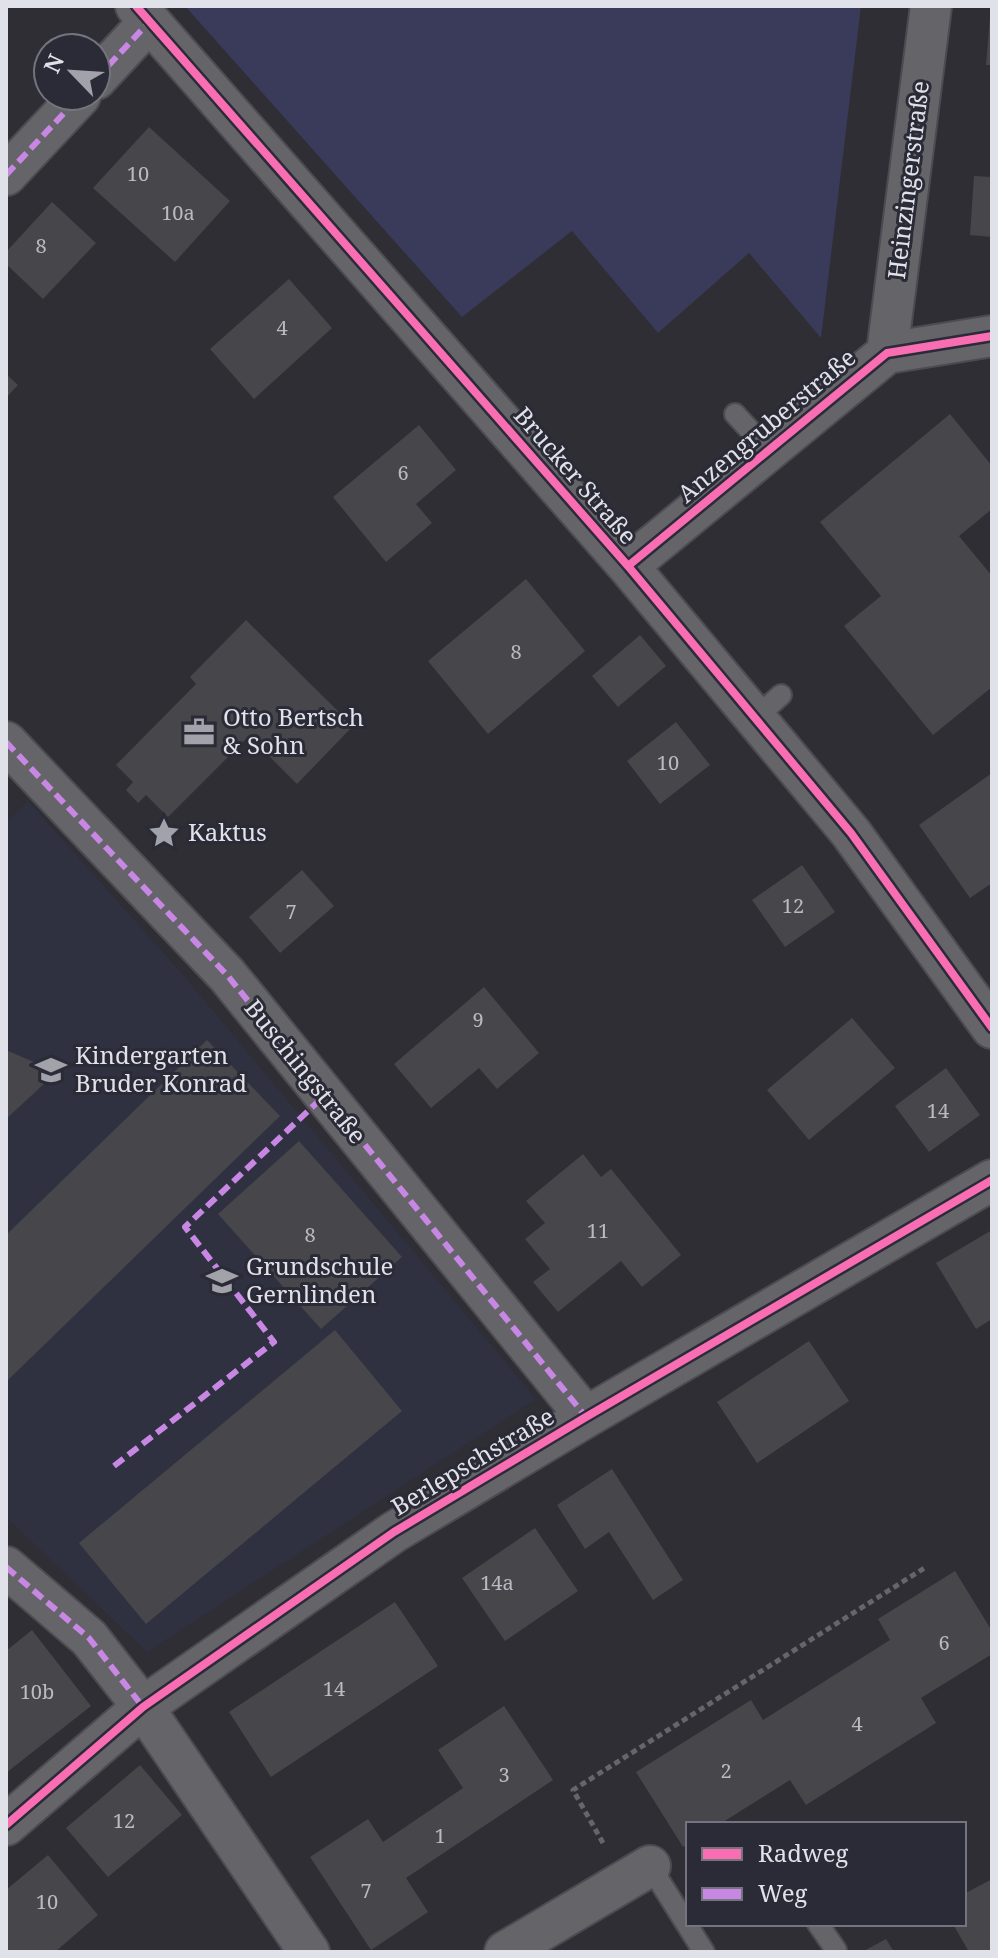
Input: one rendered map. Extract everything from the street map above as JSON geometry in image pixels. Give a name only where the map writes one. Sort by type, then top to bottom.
[{"type":"street","name":"Heinzingerstraße","points":[[887,353],[931,6]]},
{"type":"street","points":[[112,56],[142,14]]},
{"type":"street","name":"Brucker Straße","points":[[142,14],[628,566],[768,706],[851,833],[992,1028]]},
{"type":"street","points":[[6,175],[65,112]]},
{"type":"street","name":"Anzengruberstraße","points":[[628,566],[887,353],[992,336]]},
{"type":"street","name":"Buschingstraße","points":[[6,742],[227,975],[586,1417]]},
{"type":"street","name":"Berlepschstraße","points":[[6,1825],[143,1707],[394,1532],[992,1180]]},
{"type":"street","points":[[6,1567],[89,1638],[143,1707],[309,1952]]},
{"type":"street","points":[[505,1952],[638,1873]]},
{"type":"lane","points":[[735,414],[769,451]]},
{"type":"lane","points":[[638,1873],[682,1906]]},
{"type":"lane","points":[[692,1926],[704,1952]]},
{"type":"lane","points":[[819,1926],[836,1950]]},
{"type":"path","points":[[638,1873],[573,1790],[926,1567]]},
{"type":"shaded area","points":[[185,6],[861,6],[821,338],[749,253],[658,333],[572,231],[462,317]]},
{"type":"shaded area","name":"Grundschule Gernlinden","points":[[28,801],[185,977],[536,1399],[147,1652],[6,1517],[6,823]]},
{"type":"building","points":[[990,17],[992,65],[986,65]]},
{"type":"building","points":[[149,127],[230,201],[175,262],[93,188]]},
{"type":"building","points":[[974,176],[992,177],[992,237],[970,235]]},
{"type":"building","points":[[52,202],[96,243],[43,299],[6,264],[6,252]]},
{"type":"building","points":[[289,279],[332,328],[254,399],[210,349]]},
{"type":"building","points":[[6,374],[18,385],[6,398]]},
{"type":"building","points":[[950,414],[992,466],[992,509],[959,536],[992,576],[992,687],[933,735],[844,626],[881,596],[820,522]]},
{"type":"building","points":[[419,425],[456,470],[416,504],[432,523],[386,562],[333,497]]},
{"type":"building","points":[[526,579],[585,651],[488,734],[428,661]]},
{"type":"building","points":[[246,620],[353,726],[297,784],[249,736],[168,817],[146,795],[138,803],[126,790],[133,782],[116,765],[196,684],[190,677]]},
{"type":"building","points":[[640,635],[666,666],[618,707],[592,676]]},
{"type":"building","points":[[676,722],[710,765],[660,804],[627,761]]},
{"type":"building","points":[[992,773],[992,883],[970,898],[919,825]]},
{"type":"building","points":[[802,865],[835,912],[785,947],[752,900]]},
{"type":"building","points":[[302,870],[334,906],[280,953],[249,917]]},
{"type":"building","points":[[484,987],[539,1053],[497,1089],[479,1068],[431,1108],[394,1064]]},
{"type":"building","points":[[852,1018],[895,1068],[809,1140],[767,1090]]},
{"type":"building","points":[[207,1040],[280,1116],[6,1382],[6,1235]]},
{"type":"building","points":[[6,1050],[57,1072],[6,1119]]},
{"type":"building","points":[[946,1068],[980,1115],[929,1152],[895,1106]]},
{"type":"building","points":[[299,1141],[402,1257],[321,1329],[218,1214]]},
{"type":"building","points":[[583,1154],[601,1177],[611,1169],[681,1255],[642,1287],[621,1261],[558,1312],[533,1282],[550,1269],[525,1239],[545,1223],[526,1201]]},
{"type":"building","points":[[992,1230],[992,1319],[976,1329],[936,1263]]},
{"type":"building","points":[[335,1330],[402,1411],[146,1624],[79,1543]]},
{"type":"building","points":[[809,1341],[849,1401],[757,1463],[717,1402]]},
{"type":"building","points":[[612,1469],[683,1580],[653,1600],[609,1532],[585,1549],[557,1505]]},
{"type":"building","points":[[535,1528],[578,1591],[505,1641],[462,1578]]},
{"type":"building","points":[[955,1571],[992,1631],[992,1654],[921,1698],[936,1723],[806,1805],[790,1780],[723,1822],[686,1822],[686,1845],[683,1847],[636,1772],[751,1700],[763,1720],[890,1640],[878,1619]]},
{"type":"building","points":[[395,1602],[438,1666],[271,1777],[229,1712]]},
{"type":"building","points":[[32,1630],[91,1706],[6,1773],[6,1651]]},
{"type":"building","points":[[504,1706],[553,1780],[406,1878],[428,1912],[371,1950],[310,1857],[368,1819],[383,1842],[463,1788],[438,1750]]},
{"type":"building","points":[[140,1765],[182,1815],[108,1877],[66,1828]]},
{"type":"building","points":[[48,1855],[98,1915],[55,1952],[6,1952],[6,1890]]},
{"type":"building","points":[[992,1879],[992,1952],[969,1952],[954,1926],[966,1926],[966,1893]]},
{"type":"building","points":[[886,1939],[894,1952],[862,1952]]},
{"type":"marked path","points":[[112,62],[149,22]]},
{"type":"marked path","points":[[6,175],[65,112]]},
{"type":"marked path","points":[[6,742],[227,975],[586,1417]]},
{"type":"marked path","points":[[114,1466],[274,1342],[185,1227],[324,1096]]},
{"type":"marked path","points":[[6,1567],[89,1638],[143,1707]]},
{"type":"cycle path","points":[[136,6],[628,566],[851,833],[992,1028]]},
{"type":"cycle path","points":[[628,566],[887,353],[992,336]]},
{"type":"cycle path","points":[[6,1825],[143,1707],[394,1532],[992,1180]]},
{"type":"place","name":"Otto Bertsch & Sohn","points":[[199,732]]},
{"type":"place","name":"Kaktus","points":[[164,833]]},
{"type":"place","name":"Kindergarten Bruder Konrad","points":[[51,1070]]},
{"type":"place","name":"Grundschule Gernlinden","points":[[222,1281]]}]
